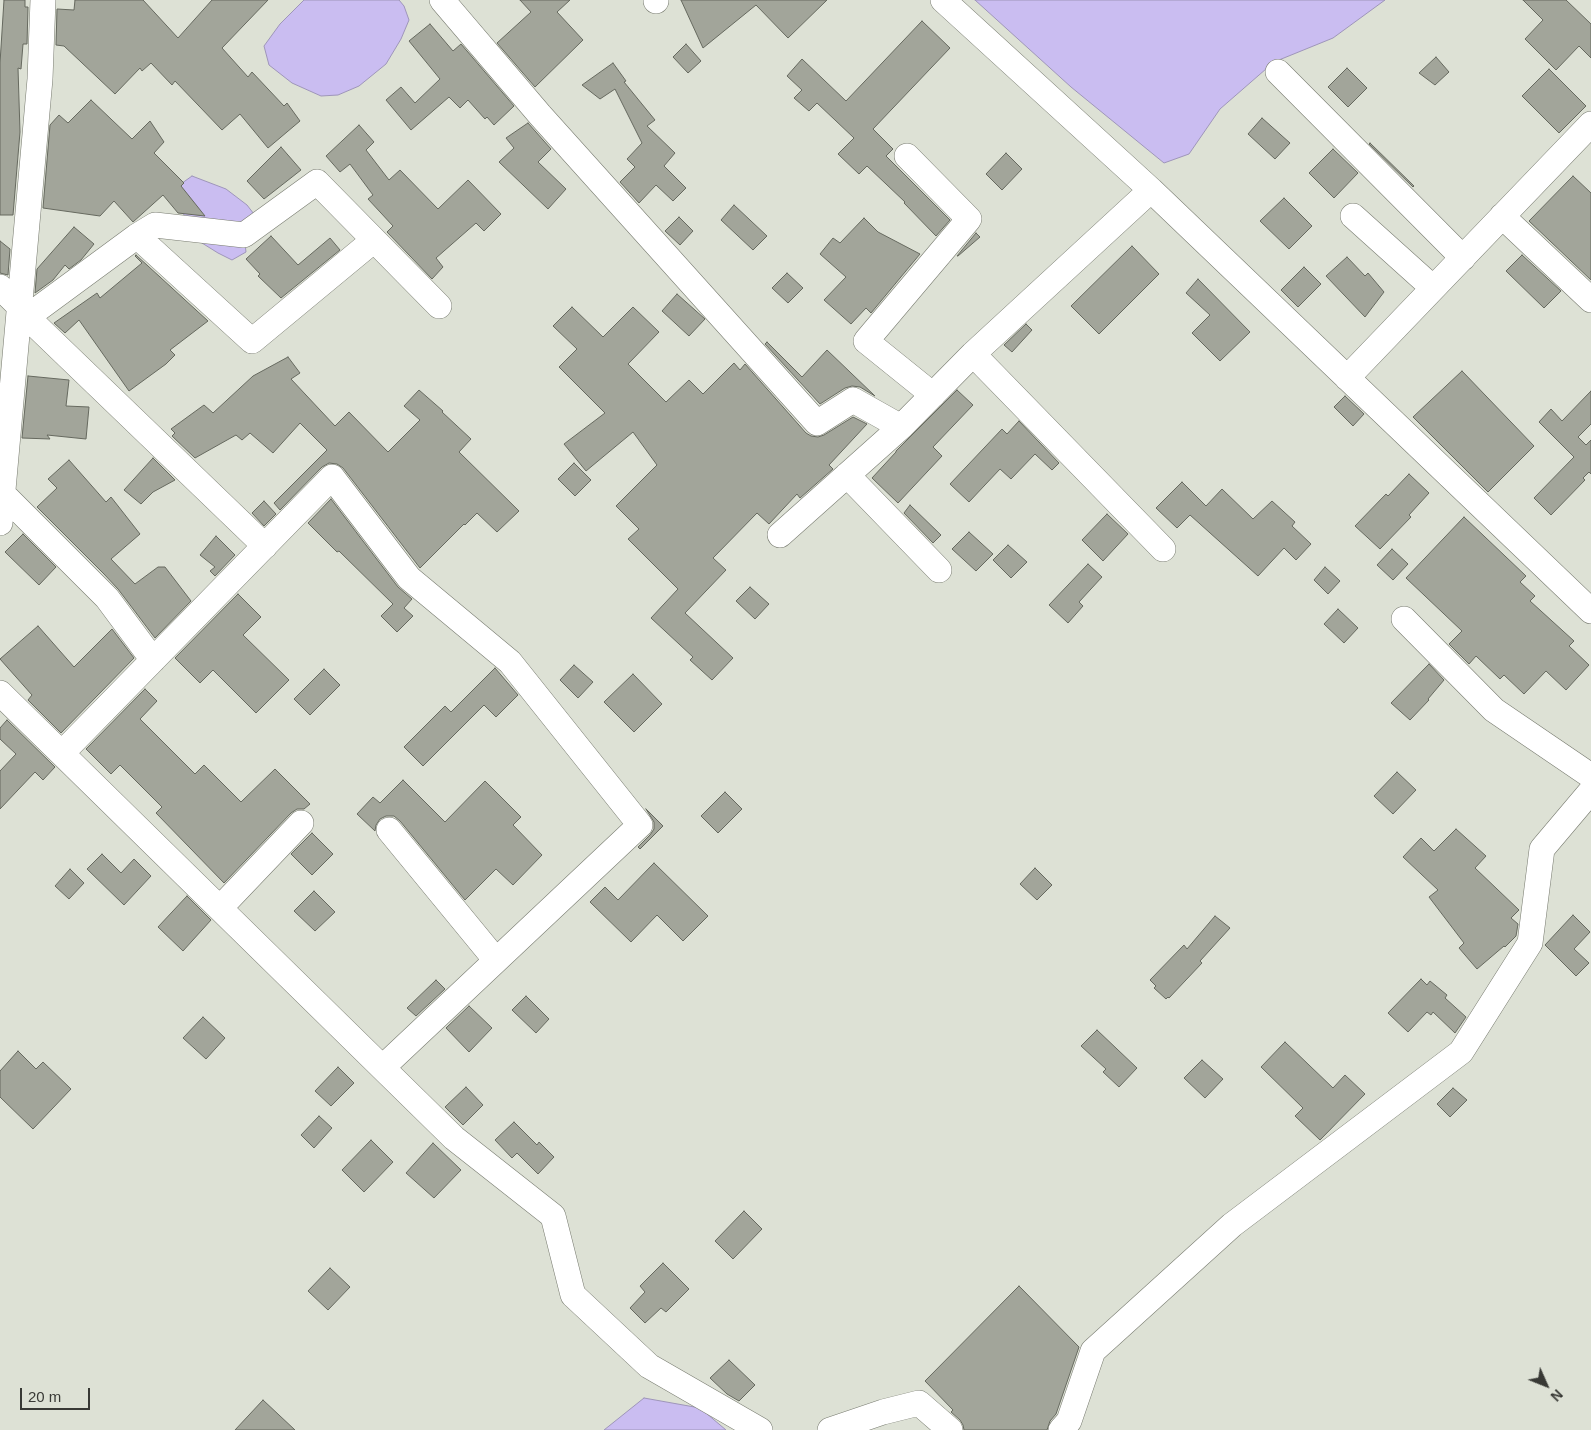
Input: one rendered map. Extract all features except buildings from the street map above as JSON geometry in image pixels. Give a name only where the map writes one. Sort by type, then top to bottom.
[{"type":"street","points":[[0,524],[23,311],[40,80],[43,0]]},
{"type":"street","points":[[442,0],[540,115],[817,423],[853,400],[901,427]]},
{"type":"street","points":[[943,0],[1151,190],[1591,611]]},
{"type":"street","points":[[1278,72],[1463,258]]},
{"type":"street","points":[[1347,378],[1591,124]]},
{"type":"street","points":[[907,156],[969,219],[866,341],[933,395]]},
{"type":"street","points":[[23,311],[155,225],[244,235],[317,182],[439,306]]},
{"type":"street","points":[[780,535],[901,427],[973,354],[1151,190]]},
{"type":"street","points":[[1353,216],[1433,288]]},
{"type":"street","points":[[1502,216],[1591,300]]},
{"type":"street","points":[[137,236],[252,341],[374,240]]},
{"type":"street","points":[[0,287],[265,546]]},
{"type":"street","points":[[973,354],[1164,549]]},
{"type":"street","points":[[847,476],[939,570]]},
{"type":"street","points":[[62,753],[332,477],[409,578],[510,662],[640,825],[383,1068]]},
{"type":"street","points":[[2,493],[107,598],[153,660]]},
{"type":"street","points":[[1404,619],[1494,710],[1591,776]]},
{"type":"street","points":[[0,692],[454,1138],[553,1216],[573,1294],[649,1366],[760,1430]]},
{"type":"street","points":[[1061,1430],[1068,1422],[1093,1351],[1232,1225],[1461,1052],[1530,943],[1542,848],[1591,791]]},
{"type":"street","points":[[220,908],[301,823]]},
{"type":"street","points":[[389,830],[490,953]]},
{"type":"street","points":[[830,1430],[883,1412],[919,1403],[950,1430]]},
{"type":"shaded area","points":[[304,0],[399,0],[404,6],[409,20],[401,39],[386,64],[359,86],[338,95],[321,96],[292,83],[269,65],[264,46],[280,24]]},
{"type":"shaded area","points":[[975,0],[1385,0],[1333,38],[1274,62],[1220,109],[1189,154],[1164,163],[1071,87]]},
{"type":"shaded area","points":[[192,176],[226,189],[247,205],[260,222],[244,235],[246,252],[232,260],[194,238],[181,208],[178,186]]},
{"type":"shaded area","points":[[644,1398],[700,1408],[726,1430],[604,1430]]}]
